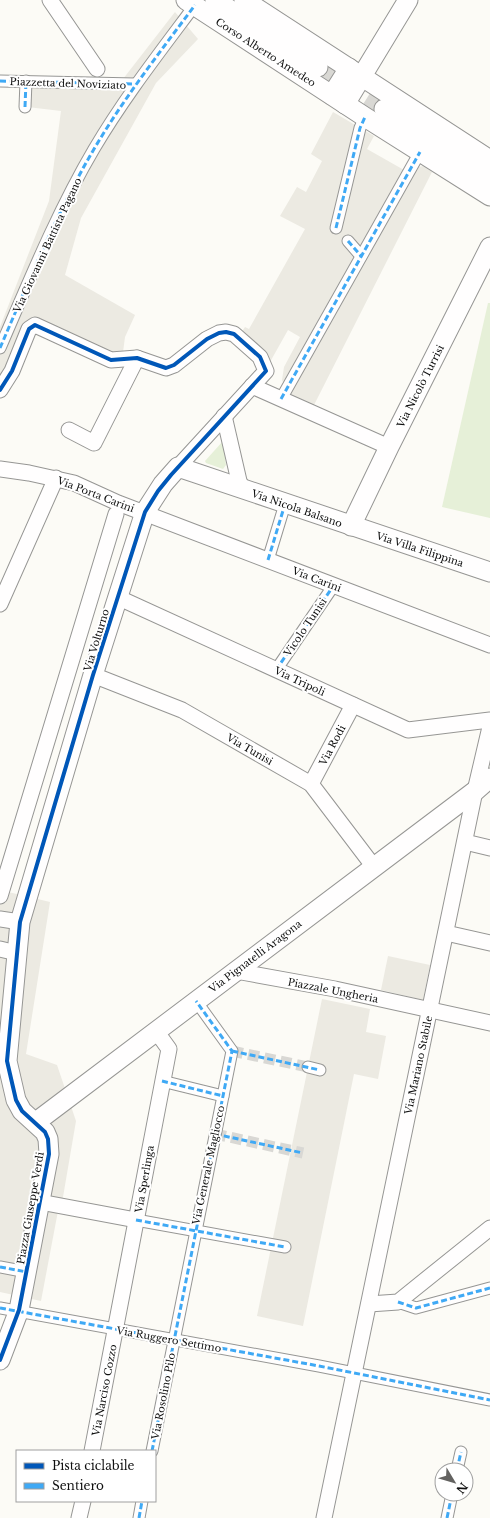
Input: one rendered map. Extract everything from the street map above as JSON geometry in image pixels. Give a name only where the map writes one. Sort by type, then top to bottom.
[{"type":"street","points":[[50,0],[97,69]]},
{"type":"street","name":"Corso Alberto Amedeo","points":[[215,0],[318,68]]},
{"type":"street","points":[[244,0],[490,160]]},
{"type":"street","points":[[339,100],[356,72],[408,0]]},
{"type":"street","name":"Corso Alberto Amedeo","points":[[190,3],[490,196]]},
{"type":"street","name":"Via Giovanni Battista Pagano","points":[[0,348],[36,264],[63,207],[94,149],[135,84],[190,3]]},
{"type":"street","name":"Piazzetta del Noviziato","points":[[0,81],[135,84]]},
{"type":"street","points":[[25,107],[26,81]]},
{"type":"street","points":[[384,109],[490,177]]},
{"type":"street","points":[[336,228],[360,128],[365,117]]},
{"type":"street","points":[[281,399],[420,152]]},
{"type":"street","points":[[348,241],[361,256]]},
{"type":"street","name":"Via Nicolò Turrisi","points":[[351,526],[389,446],[490,247]]},
{"type":"street","points":[[0,390],[12,371],[29,330],[35,325],[111,360],[137,358]]},
{"type":"street","name":"Via Volturno","points":[[8,951],[20,922],[93,675],[145,512],[163,484],[266,371],[260,357],[234,334],[226,332],[219,333],[207,339],[169,368],[163,368],[137,358]]},
{"type":"street","points":[[69,430],[94,443],[137,358]]},
{"type":"street","points":[[252,386],[389,446]]},
{"type":"street","name":"Via Nicola Balsano","points":[[224,416],[239,481],[243,489]]},
{"type":"street","name":"Via Nicola Balsano","points":[[178,467],[351,526]]},
{"type":"street","name":"Via Porta Carini","points":[[0,469],[56,478],[74,483],[118,503],[145,512]]},
{"type":"street","points":[[0,604],[56,478]]},
{"type":"street","points":[[268,560],[285,504]]},
{"type":"street","name":"Via Carini","points":[[145,512],[490,645]]},
{"type":"street","name":"Via Volturno","points":[[0,896],[116,514]]},
{"type":"street","name":"Via Villa Filippina","points":[[351,526],[490,572]]},
{"type":"street","name":"Vicolo Tunisi","points":[[276,670],[334,586]]},
{"type":"street","name":"Via Tripoli","points":[[117,597],[408,730],[490,720]]},
{"type":"street","name":"Via Tunisi","points":[[93,675],[182,710],[311,784],[374,867]]},
{"type":"street","name":"Via Rodi","points":[[311,784],[353,705]]},
{"type":"street","name":"Via Mariano Stabile","points":[[324,1518],[475,791],[490,727]]},
{"type":"street","name":"Via Pignatelli Aragona","points":[[36,1122],[475,791],[490,778]]},
{"type":"street","points":[[465,842],[490,848]]},
{"type":"street","points":[[0,919],[20,922]]},
{"type":"street","points":[[446,933],[490,943]]},
{"type":"street","name":"Piazza Giuseppe Verdi","points":[[0,1360],[19,1310],[49,1154],[48,1139],[45,1132],[36,1122],[22,1111],[16,1100],[7,1061],[8,951]]},
{"type":"street","name":"Piazzale Ungheria","points":[[236,971],[335,990],[490,1023]]},
{"type":"street","name":"Via Generale Magliocco","points":[[174,1340],[232,1051],[196,1001]]},
{"type":"street","name":"Via Sperlinga","points":[[116,1330],[169,1049],[156,1031]]},
{"type":"street","points":[[308,1067],[320,1070]]},
{"type":"street","points":[[162,1081],[223,1096]]},
{"type":"street","points":[[40,1202],[285,1247]]},
{"type":"street","points":[[398,1302],[490,1228]]},
{"type":"street","name":"Piazza Giuseppe Verdi","points":[[0,1267],[27,1272]]},
{"type":"street","points":[[368,1304],[398,1302],[416,1308],[490,1288]]},
{"type":"street","name":"Via Ruggero Settimo","points":[[0,1308],[19,1310],[116,1330],[319,1366],[490,1400]]},
{"type":"street","name":"Via Narciso Cozzo","points":[[92,1450],[116,1330]]},
{"type":"street","name":"Via Rosolino Pilo","points":[[152,1450],[174,1340]]},
{"type":"street","points":[[459,1462],[461,1452]]},
{"type":"street","points":[[79,1518],[83,1502]]},
{"type":"street","points":[[139,1518],[142,1502]]},
{"type":"street","points":[[447,1518],[450,1502]]},
{"type":"green space","points":[[488,303],[490,303],[490,518],[442,507]]},
{"type":"green space","points":[[223,441],[226,465],[223,469],[206,463],[205,461]]},
{"type":"shaded area","points":[[175,12],[198,39],[156,83],[81,218],[65,275],[135,315],[125,337],[123,352],[115,356],[41,323],[11,360],[0,379],[0,327],[49,201],[61,111],[19,106],[21,76],[123,79]]},
{"type":"shaded area","points":[[333,112],[374,136],[367,149],[404,170],[423,166],[432,172],[313,407],[288,393],[282,380],[284,367],[300,337],[288,330],[270,362],[268,355],[241,333],[245,327],[249,329],[305,229],[280,216],[297,187],[306,192],[322,161],[311,154]]},
{"type":"shaded area","points":[[0,890],[50,902],[26,1054],[57,1065],[76,1121],[63,1197],[58,1211],[41,1301],[0,1292]]},
{"type":"shaded area","points":[[388,956],[430,965],[423,1000],[381,990]]},
{"type":"shaded area","points":[[322,999],[370,1009],[366,1032],[386,1036],[378,1079],[354,1074],[303,1326],[257,1316]]},
{"type":"tunnel","points":[[318,67],[384,109]]},
{"type":"tunnel","points":[[232,1051],[308,1067]]},
{"type":"tunnel","points":[[215,1134],[303,1153]]},
{"type":"marked path","points":[[0,348],[56,222],[94,149],[130,93],[195,5]]},
{"type":"marked path","points":[[0,81],[135,84]]},
{"type":"marked path","points":[[25,107],[26,81]]},
{"type":"marked path","points":[[336,228],[360,128],[365,117]]},
{"type":"marked path","points":[[281,399],[420,152]]},
{"type":"marked path","points":[[348,241],[361,256]]},
{"type":"marked path","points":[[268,560],[285,504]]},
{"type":"marked path","points":[[276,670],[334,585]]},
{"type":"marked path","points":[[152,1450],[232,1051],[196,1001]]},
{"type":"marked path","points":[[232,1051],[320,1070]]},
{"type":"marked path","points":[[162,1081],[223,1096]]},
{"type":"marked path","points":[[215,1134],[303,1153]]},
{"type":"marked path","points":[[136,1220],[285,1247]]},
{"type":"marked path","points":[[0,1267],[27,1272]]},
{"type":"marked path","points":[[398,1302],[416,1308],[490,1288]]},
{"type":"marked path","points":[[0,1308],[319,1366],[490,1400]]},
{"type":"marked path","points":[[459,1462],[461,1452]]},
{"type":"marked path","points":[[139,1518],[142,1502]]},
{"type":"marked path","points":[[447,1518],[450,1502]]},
{"type":"cycle path","points":[[0,390],[12,371],[29,329],[35,325],[111,360],[137,358],[166,368],[174,365],[207,339],[219,333],[226,332],[234,334],[260,357],[266,371],[171,475],[158,491],[145,512],[93,675],[20,922],[7,1061],[16,1100],[22,1111],[45,1132],[48,1139],[49,1154],[19,1310],[0,1360]]}]
